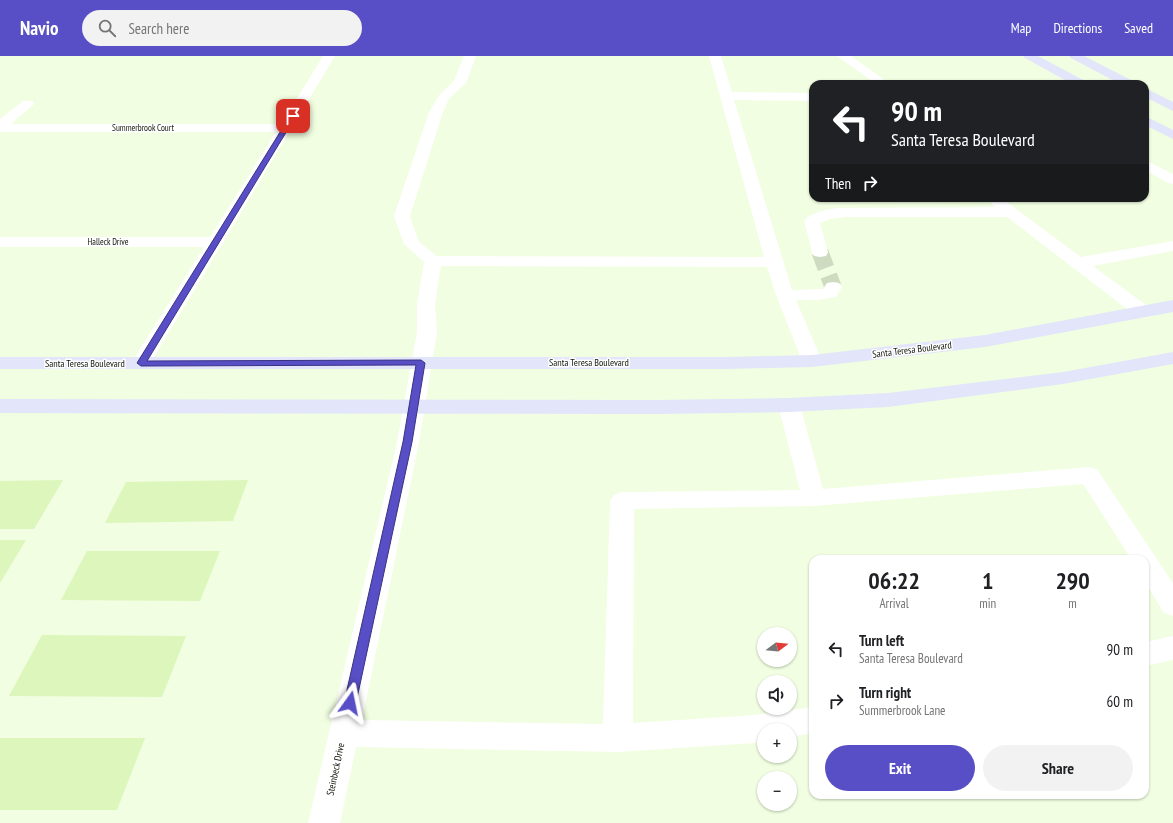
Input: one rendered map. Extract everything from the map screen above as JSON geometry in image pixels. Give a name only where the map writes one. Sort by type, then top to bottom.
[{"type":"main road","points":[[1029,56],[1073,80]]},
{"type":"main road","points":[[1075,56],[1121,80]]},
{"type":"main road","points":[[1149,94],[1173,107]]},
{"type":"main road","points":[[1149,122],[1173,135]]},
{"type":"main road","name":"Santa Teresa Boulevard","points":[[0,363],[726,363],[812,361],[985,341],[1173,306]]},
{"type":"main road","points":[[0,406],[657,407],[788,405],[888,400],[1070,377],[1173,358]]},
{"type":"street","points":[[141,363],[217,242],[330,56]]},
{"type":"street","points":[[470,56],[460,83],[444,97],[436,112],[402,216],[412,244],[433,260],[774,262]]},
{"type":"street","points":[[716,56],[774,262],[785,296],[812,361]]},
{"type":"street","points":[[843,56],[878,80]]},
{"type":"street","points":[[727,96],[809,96]]},
{"type":"street","name":"Summerbrook Court","points":[[0,127],[28,104]]},
{"type":"street","name":"Summerbrook Court","points":[[0,127],[286,128]]},
{"type":"street","points":[[1150,170],[1173,165]]},
{"type":"street","points":[[1150,170],[1173,180]]},
{"type":"street","points":[[998,202],[1143,312]]},
{"type":"street","points":[[820,252],[812,221],[818,217],[828,214],[846,212],[1009,212]]},
{"type":"street","name":"Halleck Drive","points":[[0,242],[217,242]]},
{"type":"street","points":[[1078,263],[1173,246]]},
{"type":"street","name":"Steinbeck Drive","points":[[324,823],[406,449],[426,332],[426,304],[433,260]]},
{"type":"street","points":[[785,296],[818,296],[830,293],[833,287]]},
{"type":"street","points":[[788,405],[814,498]]},
{"type":"street","points":[[618,738],[622,501],[814,498],[1089,474],[1141,555]]},
{"type":"street","points":[[1149,568],[1173,605]]},
{"type":"street","points":[[1149,653],[1173,648]]},
{"type":"street","points":[[343,733],[618,738],[755,729],[809,721]]},
{"type":"green space","points":[[63,480],[34,529],[0,529],[0,481]]},
{"type":"green space","points":[[248,480],[233,521],[105,523],[126,482]]},
{"type":"green space","points":[[0,540],[26,540],[0,583]]},
{"type":"green space","points":[[87,551],[220,551],[200,601],[61,600]]},
{"type":"green space","points":[[42,635],[186,636],[162,697],[9,696]]},
{"type":"green space","points":[[0,738],[145,738],[117,810],[0,810]]},
{"type":"tunnel","points":[[820,252],[833,287]]},
{"type":"route","points":[[293,116],[217,242],[141,363],[421,363],[408,442],[350,703]]}]
